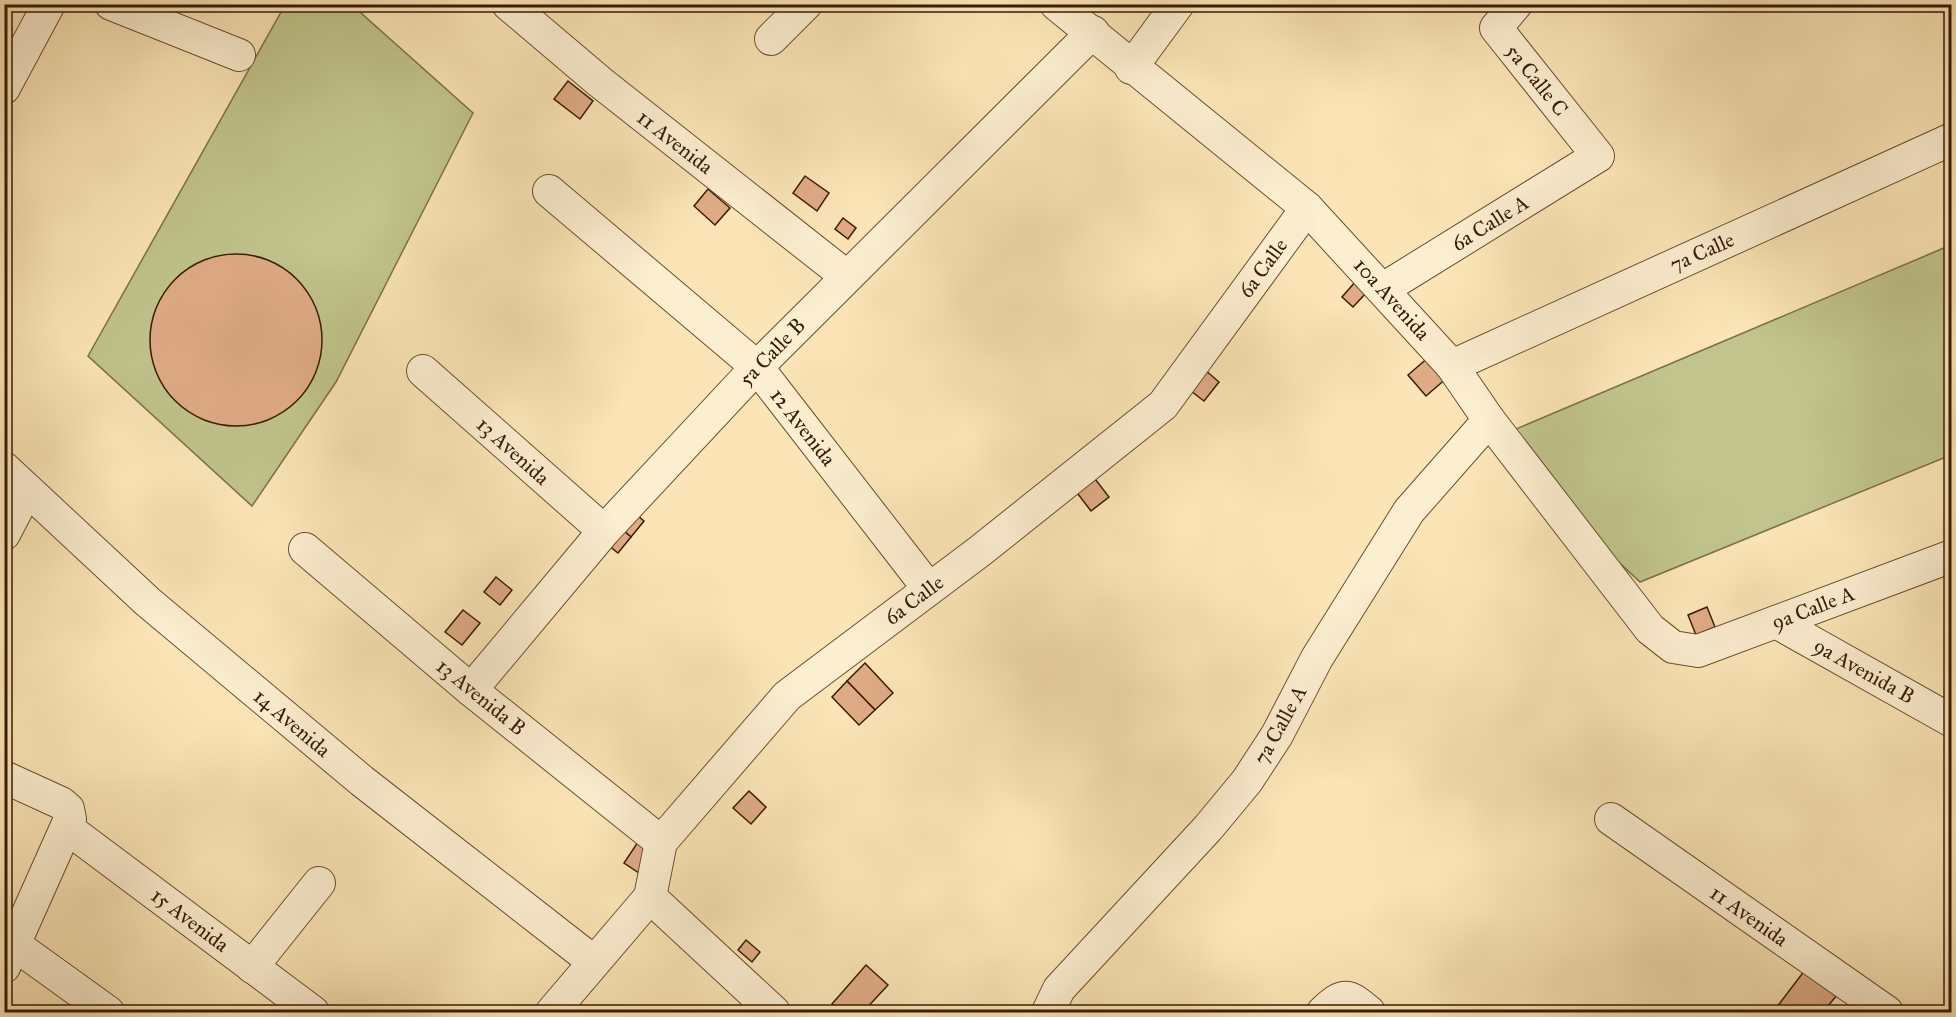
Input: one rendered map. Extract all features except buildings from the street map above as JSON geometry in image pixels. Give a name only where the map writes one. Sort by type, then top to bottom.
[{"type":"street","points":[[4,88],[49,4]]},
{"type":"street","points":[[111,4],[239,55]]},
{"type":"street","name":"11 Avenida","points":[[508,4],[600,82],[846,276]]},
{"type":"street","points":[[771,39],[806,4]]},
{"type":"street","name":"10a Avenida","points":[[1056,4],[1093,32],[1131,68],[1307,208],[1452,366],[1489,420],[1650,629],[1672,647]]},
{"type":"street","points":[[1131,68],[1178,4]]},
{"type":"street","name":"5a Calle C","points":[[1516,4],[1496,28],[1598,156]]},
{"type":"street","name":"5a Calle B","points":[[471,690],[604,531],[757,367],[1093,32]]},
{"type":"street","name":"7a Calle","points":[[1452,366],[1952,139]]},
{"type":"street","name":"6a Calle A","points":[[1383,289],[1598,156]]},
{"type":"street","name":"12 Avenida","points":[[549,191],[757,367],[929,589]]},
{"type":"street","name":"6a Calle","points":[[660,842],[787,696],[929,589],[1163,405],[1307,208]]},
{"type":"street","name":"13 Avenida","points":[[423,371],[604,531]]},
{"type":"street","name":"7a Calle A","points":[[1048,1012],[1059,989],[1208,828],[1263,759],[1317,658],[1409,511],[1489,420]]},
{"type":"street","name":"14 Avenida","points":[[4,468],[148,602],[362,782],[594,963]]},
{"type":"street","points":[[4,534],[27,490]]},
{"type":"street","name":"13 Avenida B","points":[[305,549],[471,690],[660,842]]},
{"type":"street","name":"9a Calle A","points":[[1672,647],[1698,651],[1952,556]]},
{"type":"street","name":"9a Avenida B","points":[[1776,622],[1952,721]]},
{"type":"street","name":"15 Avenida","points":[[4,777],[64,815],[252,967],[313,1012]]},
{"type":"street","points":[[64,815],[10,956],[108,1012]]},
{"type":"street","name":"11 Avenida","points":[[1611,819],[1887,1012]]},
{"type":"street","points":[[552,1012],[650,897],[660,842]]},
{"type":"street","points":[[252,967],[319,883]]},
{"type":"street","points":[[650,897],[774,1012]]},
{"type":"street","points":[[1330,1006],[1350,998],[1369,1012]]},
{"type":"green space","points":[[285,5],[352,5],[473,113],[336,382],[252,506],[88,356]]},
{"type":"green space","points":[[1951,245],[1951,455],[1640,582],[1577,523],[1509,432]]}]
